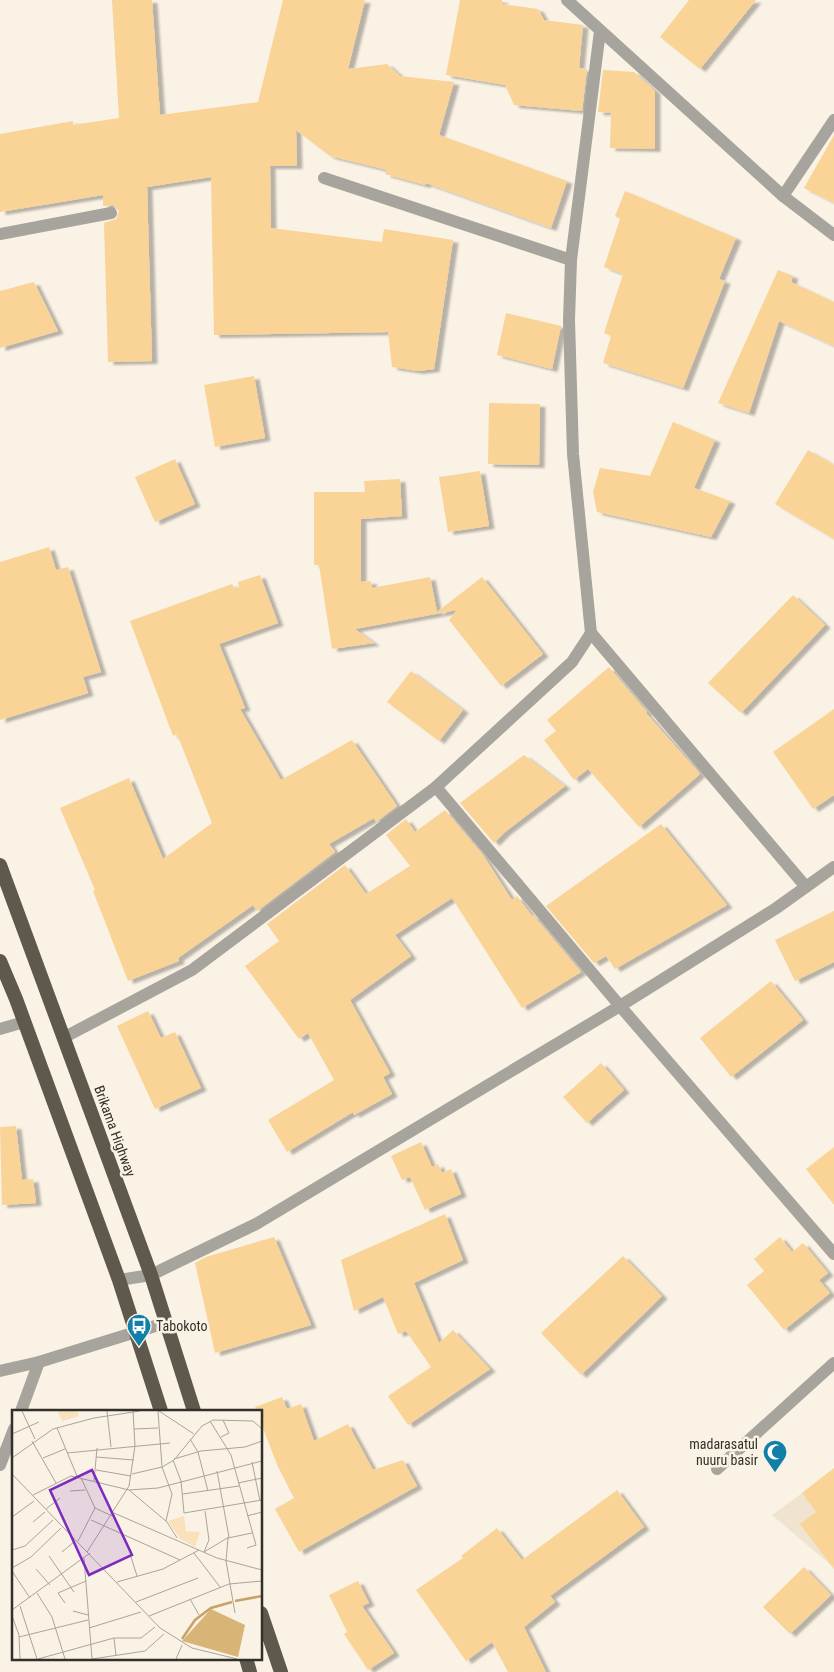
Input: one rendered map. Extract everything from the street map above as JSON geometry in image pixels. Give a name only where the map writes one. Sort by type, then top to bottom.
[{"type":"highway","name":"Brikama Highway","points":[[0,865],[151,1275],[194,1410]]},
{"type":"highway","points":[[0,961],[119,1280],[134,1332],[161,1410]]},
{"type":"highway","points":[[262,1616],[281,1672]]},
{"type":"street","points":[[567,0],[783,196],[834,235]]},
{"type":"street","points":[[600,31],[571,260],[569,320],[573,454],[591,633],[806,887]]},
{"type":"street","points":[[783,196],[834,120]]},
{"type":"street","points":[[324,178],[571,260]]},
{"type":"street","points":[[0,234],[111,213]]},
{"type":"street","points":[[63,1038],[192,970],[436,787],[572,662],[591,633]]},
{"type":"street","points":[[436,787],[620,1006],[834,1254]]},
{"type":"street","points":[[119,1280],[151,1275],[256,1224],[620,1006],[775,909],[834,868]]},
{"type":"street","points":[[0,1029],[24,1022]]},
{"type":"street","points":[[0,1371],[39,1362],[165,1323]]},
{"type":"street","points":[[21,1410],[39,1362]]},
{"type":"street","points":[[718,1469],[834,1363]]},
{"type":"street","points":[[0,1465],[12,1434]]},
{"type":"shaded area","points":[[820,1480],[834,1563],[832,1566],[772,1515]]},
{"type":"building","points":[[112,0],[152,0],[160,115],[258,102],[283,0],[365,0],[348,69],[387,64],[400,76],[454,82],[439,135],[567,181],[551,228],[426,183],[425,185],[385,174],[387,170],[330,156],[296,130],[297,166],[270,166],[271,228],[382,242],[384,229],[453,240],[434,369],[418,371],[392,367],[388,332],[214,335],[211,177],[147,187],[152,361],[108,362],[104,223],[116,219],[119,211],[113,205],[103,206],[103,195],[0,212],[0,134],[73,121],[73,125],[119,118]]},
{"type":"building","points":[[460,0],[502,0],[502,4],[538,9],[544,20],[583,25],[579,68],[587,69],[582,111],[514,105],[505,85],[446,75]]},
{"type":"building","points":[[689,0],[756,0],[700,69],[660,37]]},
{"type":"building","points":[[603,70],[634,72],[655,91],[655,149],[610,148],[611,113],[598,112]]},
{"type":"building","points":[[834,135],[834,203],[804,188]]},
{"type":"building","points":[[625,191],[736,238],[719,279],[725,281],[683,388],[603,363],[611,336],[604,333],[623,274],[604,267],[620,219],[615,216]]},
{"type":"building","points":[[778,270],[793,276],[791,282],[834,302],[834,346],[779,321],[749,413],[718,403]]},
{"type":"building","points":[[34,282],[58,331],[0,348],[0,291]]},
{"type":"building","points":[[506,313],[561,326],[552,369],[497,355]]},
{"type":"building","points":[[254,376],[265,438],[215,447],[204,385]]},
{"type":"building","points":[[489,403],[540,404],[539,465],[488,464]]},
{"type":"building","points":[[673,422],[715,440],[694,488],[730,501],[711,537],[597,512],[593,492],[600,468],[650,476]]},
{"type":"building","points":[[808,450],[834,465],[834,539],[775,504]]},
{"type":"building","points":[[175,459],[195,504],[155,522],[135,477]]},
{"type":"building","points":[[480,471],[489,526],[448,532],[439,477]]},
{"type":"building","points":[[400,479],[402,516],[361,519],[361,582],[371,581],[372,588],[430,577],[437,612],[482,577],[543,654],[501,686],[449,620],[457,610],[355,629],[374,643],[332,649],[319,565],[314,565],[314,492],[365,492],[364,481]]},
{"type":"building","points":[[49,547],[56,570],[68,567],[101,672],[83,677],[88,693],[0,720],[0,562]]},
{"type":"building","points":[[260,575],[278,623],[219,644],[245,708],[240,709],[281,780],[352,740],[397,806],[376,822],[374,818],[329,844],[335,852],[257,911],[253,905],[178,958],[179,961],[128,981],[93,891],[95,890],[60,808],[129,778],[163,859],[212,823],[177,734],[173,736],[130,621],[232,584],[235,589],[239,588],[238,582]]},
{"type":"building","points":[[793,595],[825,625],[741,713],[708,683]]},
{"type":"building","points":[[609,667],[646,713],[700,774],[639,827],[588,769],[574,780],[544,740],[556,731],[547,720]]},
{"type":"building","points":[[411,671],[463,710],[439,741],[387,702]]},
{"type":"building","points":[[834,709],[834,795],[813,809],[773,752]]},
{"type":"building","points":[[524,755],[565,786],[505,832],[494,843],[460,803]]},
{"type":"building","points":[[445,810],[483,855],[512,900],[517,896],[581,972],[522,1008],[452,898],[395,935],[411,956],[350,1000],[390,1073],[383,1077],[392,1094],[354,1115],[353,1112],[287,1152],[268,1120],[334,1080],[308,1033],[299,1039],[245,966],[279,941],[267,924],[345,865],[366,894],[410,866],[386,835],[406,819],[415,832]]},
{"type":"building","points":[[661,824],[727,905],[615,969],[606,956],[594,963],[546,906]]},
{"type":"building","points":[[834,911],[834,962],[795,981],[775,940]]},
{"type":"building","points":[[771,981],[803,1020],[731,1077],[700,1038]]},
{"type":"building","points":[[148,1011],[161,1038],[175,1032],[201,1088],[155,1109],[117,1026]]},
{"type":"building","points":[[601,1063],[624,1090],[587,1123],[563,1097]]},
{"type":"building","points":[[16,1126],[22,1180],[33,1179],[36,1203],[2,1205],[0,1127]]},
{"type":"building","points":[[421,1142],[432,1167],[438,1164],[442,1173],[451,1169],[461,1194],[425,1210],[410,1177],[402,1180],[391,1156]]},
{"type":"building","points":[[834,1147],[834,1205],[806,1169]]},
{"type":"building","points":[[445,1214],[463,1260],[414,1283],[439,1343],[453,1330],[490,1369],[408,1425],[388,1396],[431,1367],[406,1331],[398,1334],[383,1297],[354,1311],[341,1260]]},
{"type":"building","points":[[274,1237],[311,1325],[215,1353],[195,1263],[206,1257]]},
{"type":"building","points":[[780,1237],[792,1252],[803,1243],[828,1273],[819,1280],[830,1293],[784,1330],[747,1285],[764,1271],[754,1259]]},
{"type":"building","points":[[623,1256],[662,1296],[581,1375],[541,1333]]},
{"type":"building","points":[[282,1397],[287,1409],[301,1404],[314,1441],[348,1424],[373,1470],[403,1460],[417,1486],[299,1552],[275,1509],[294,1498],[278,1467],[262,1426],[262,1410],[256,1410],[255,1407]]},
{"type":"building","points":[[834,1468],[834,1569],[800,1524],[816,1512],[802,1493]]},
{"type":"building","points":[[617,1490],[644,1527],[550,1596],[555,1602],[524,1627],[546,1672],[508,1672],[492,1642],[466,1661],[416,1590],[463,1558],[461,1556],[497,1528],[522,1560]]},
{"type":"building","points":[[804,1567],[831,1595],[790,1634],[763,1607]]},
{"type":"building","points":[[358,1581],[369,1603],[362,1606],[394,1653],[368,1670],[344,1634],[347,1632],[329,1595]]},
{"type":"place","name":"Tabokoto","points":[[139,1347]]},
{"type":"place","name":"madarasatul nuuru basir","points":[[775,1473]]}]
